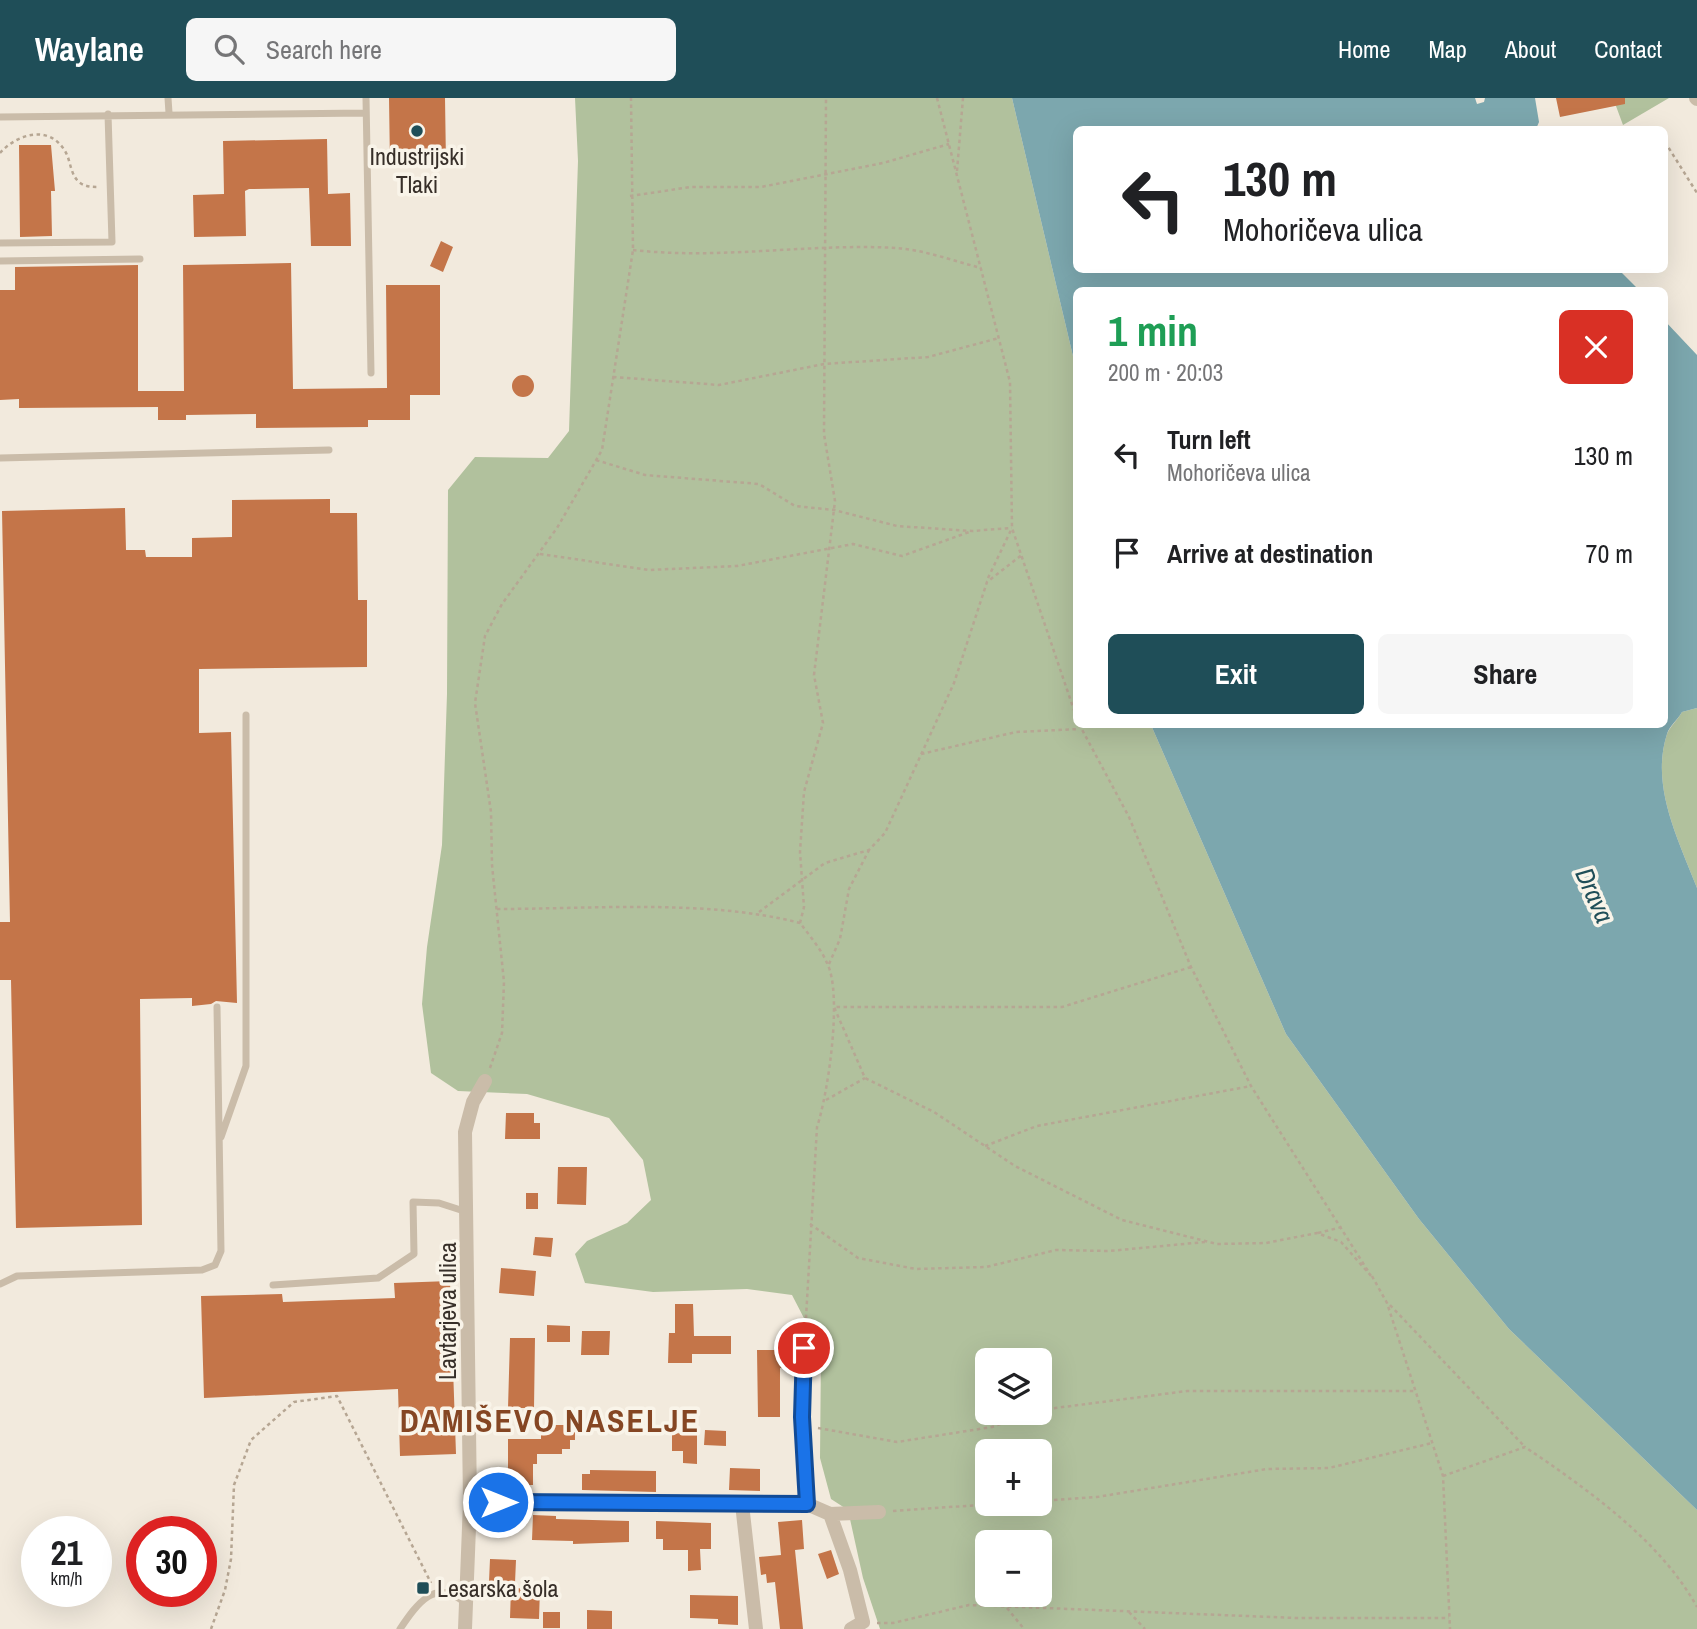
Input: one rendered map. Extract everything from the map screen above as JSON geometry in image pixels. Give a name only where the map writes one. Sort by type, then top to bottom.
[{"type":"street","name":"Lavtarjeva ulica","points":[[465,1629],[470,1502],[465,1132],[473,1102],[485,1081]]},
{"type":"street","points":[[804,1348],[802,1425],[807,1504]]},
{"type":"street","points":[[470,1502],[807,1504],[830,1514],[879,1512]]},
{"type":"street","points":[[742,1504],[757,1629]]},
{"type":"street","points":[[830,1514],[850,1570],[857,1626]]},
{"type":"lane","points":[[169,98],[169,113]]},
{"type":"lane","points":[[366,98],[370,373]]},
{"type":"lane","points":[[0,117],[169,113],[366,113]]},
{"type":"lane","points":[[0,243],[111,242],[108,114]]},
{"type":"lane","points":[[0,261],[140,259]]},
{"type":"lane","points":[[0,458],[329,450]]},
{"type":"lane","points":[[219,1140],[246,1066],[246,715]]},
{"type":"lane","points":[[0,1284],[17,1276],[202,1270],[215,1265],[221,1251],[216,1007]]},
{"type":"lane","points":[[273,1285],[377,1278],[414,1254],[413,1202],[439,1203],[467,1212]]},
{"type":"lane","points":[[400,1629],[419,1603],[436,1592],[449,1593],[466,1605]]},
{"type":"path","points":[[485,1081],[502,1033],[504,982],[495,909],[491,812],[475,703],[485,636],[502,604],[538,554],[602,450],[633,250],[630,196],[631,98]]},
{"type":"path","points":[[800,923],[804,907],[804,792],[823,723],[814,675],[834,510],[824,434],[823,174],[826,98]]},
{"type":"path","points":[[937,98],[1010,382],[1012,527],[1073,707]]},
{"type":"path","points":[[957,174],[963,98]]},
{"type":"path","points":[[0,153],[7,145],[30,134],[49,136],[65,149],[74,176],[79,182],[86,186],[110,187]]},
{"type":"path","points":[[630,196],[691,187],[761,187],[883,163],[949,144]]},
{"type":"path","points":[[1668,147],[1697,193]]},
{"type":"path","points":[[633,250],[753,253],[824,248],[899,248],[981,268]]},
{"type":"path","points":[[613,377],[719,385],[824,364],[928,357],[999,338]]},
{"type":"path","points":[[596,460],[645,475],[759,484],[795,506],[834,510],[897,526],[972,531],[1012,527]]},
{"type":"path","points":[[829,964],[840,939],[849,889],[869,850],[885,833],[964,660],[987,582],[1012,527]]},
{"type":"path","points":[[538,554],[649,570],[737,566],[853,544],[902,556],[972,531]]},
{"type":"path","points":[[987,582],[1023,554]]},
{"type":"path","points":[[921,754],[1016,732],[1073,728]]},
{"type":"path","points":[[1081,728],[1129,817],[1191,967],[1251,1086],[1342,1227],[1387,1303],[1443,1476],[1450,1629]]},
{"type":"path","points":[[759,912],[825,863],[869,850]]},
{"type":"path","points":[[495,909],[759,912],[800,923],[829,964],[834,1007],[826,1100],[817,1128],[804,1348]]},
{"type":"path","points":[[834,1007],[1062,1007],[1191,967]]},
{"type":"path","points":[[834,1007],[865,1079],[934,1112],[1015,1166],[1122,1220],[1208,1242]]},
{"type":"path","points":[[826,1100],[865,1079]]},
{"type":"path","points":[[985,1146],[1037,1126],[1251,1086]]},
{"type":"path","points":[[810,1224],[858,1258],[916,1269],[986,1267],[1056,1250],[1109,1251],[1208,1242],[1266,1243],[1342,1227]]},
{"type":"path","points":[[1317,1233],[1341,1242],[1373,1278]]},
{"type":"path","points":[[1387,1303],[1525,1447],[1599,1497],[1683,1581],[1697,1607]]},
{"type":"path","points":[[1052,1408],[1187,1391],[1415,1391]]},
{"type":"path","points":[[211,1629],[225,1590],[230,1559],[234,1485],[239,1468],[251,1440],[293,1402],[337,1396],[436,1592]]},
{"type":"path","points":[[802,1425],[897,1442],[998,1425]]},
{"type":"path","points":[[1052,1500],[1097,1497],[1267,1469],[1329,1468],[1432,1443]]},
{"type":"path","points":[[1443,1476],[1525,1447]]},
{"type":"path","points":[[879,1512],[975,1505]]},
{"type":"path","points":[[857,1626],[893,1623],[969,1605],[1297,1618],[1450,1618]]},
{"type":"path","points":[[1007,1608],[1024,1629]]},
{"type":"path","points":[[1129,1612],[1145,1629]]},
{"type":"green space","points":[[575,98],[1012,98],[1073,356],[1073,728],[1152,728],[1286,1034],[1419,1219],[1509,1329],[1697,1510],[1697,1629],[880,1629],[863,1578],[848,1510],[831,1499],[820,1458],[821,1351],[792,1295],[747,1289],[653,1292],[585,1283],[575,1254],[587,1241],[627,1223],[651,1200],[643,1160],[609,1118],[527,1094],[458,1091],[431,1073],[422,1004],[427,947],[442,845],[447,694],[448,490],[475,457],[548,458],[569,431],[578,161]]},
{"type":"green space","points":[[1613,98],[1669,98],[1623,125]]},
{"type":"green space","points":[[1697,708],[1697,888],[1669,813],[1662,773],[1668,731],[1682,712]]},
{"type":"water","points":[[1012,98],[1475,98],[1477,104],[1484,102],[1485,98],[1535,98],[1537,126],[1073,126],[1073,273],[1622,273],[1636,287],[1073,287],[1073,356]]},
{"type":"water","name":"Drava","points":[[1668,324],[1697,355],[1697,708],[1682,712],[1668,731],[1662,773],[1669,813],[1697,888],[1697,1510],[1509,1329],[1419,1219],[1286,1034],[1152,728],[1668,728]]},
{"type":"building","name":"Industrijski Tlaki","points":[[389,98],[445,98],[446,164],[390,165]]},
{"type":"building","points":[[1556,98],[1625,98],[1625,104],[1560,117]]},
{"type":"building","points":[[327,139],[328,194],[350,193],[351,246],[311,246],[309,188],[249,189],[245,191],[246,236],[194,237],[193,195],[224,194],[223,141]]},
{"type":"building","points":[[19,145],[51,145],[55,191],[51,191],[52,236],[20,237]]},
{"type":"building","points":[[441,241],[453,247],[443,272],[430,266]]},
{"type":"building","points":[[291,263],[293,389],[387,388],[386,285],[440,285],[440,395],[410,395],[410,420],[368,420],[368,427],[256,428],[256,414],[186,415],[186,420],[158,420],[158,407],[19,408],[19,399],[0,400],[0,290],[15,290],[15,267],[138,265],[138,391],[184,391],[183,265]]},
{"type":"building","points":[[523,375],[531,378],[534,386],[531,394],[523,397],[515,394],[512,386],[515,378]]},
{"type":"building","points":[[330,499],[330,513],[357,513],[358,600],[367,600],[367,667],[199,669],[199,733],[231,732],[237,1003],[216,1001],[192,1006],[192,998],[140,999],[142,1225],[16,1228],[11,980],[0,980],[0,922],[10,922],[2,511],[125,508],[126,550],[145,550],[146,557],[192,557],[192,538],[232,537],[232,500]]},
{"type":"building","points":[[506,1113],[534,1113],[534,1123],[540,1123],[540,1139],[505,1139]]},
{"type":"building","points":[[558,1167],[587,1167],[586,1205],[557,1204]]},
{"type":"building","points":[[526,1193],[538,1193],[538,1209],[526,1209]]},
{"type":"building","points":[[535,1237],[553,1238],[551,1257],[533,1255]]},
{"type":"building","points":[[501,1268],[536,1271],[534,1296],[499,1293]]},
{"type":"building","points":[[450,1281],[456,1454],[400,1456],[398,1389],[204,1398],[201,1296],[282,1294],[283,1302],[395,1298],[394,1283]]},
{"type":"building","points":[[675,1304],[693,1304],[694,1336],[731,1336],[731,1354],[692,1354],[692,1363],[668,1363],[669,1333],[675,1333]]},
{"type":"building","points":[[547,1325],[570,1326],[570,1342],[547,1342]]},
{"type":"building","points":[[582,1331],[610,1331],[609,1355],[581,1355]]},
{"type":"building","points":[[510,1338],[535,1338],[534,1408],[508,1408]]},
{"type":"building","points":[[757,1350],[793,1350],[792,1368],[780,1368],[780,1417],[758,1417]]},
{"type":"building","points":[[541,1425],[575,1425],[575,1440],[570,1440],[570,1449],[562,1449],[562,1454],[537,1454],[537,1464],[533,1464],[533,1485],[508,1485],[508,1439],[541,1439]]},
{"type":"building","points":[[705,1430],[726,1431],[726,1446],[704,1445]]},
{"type":"building","points":[[672,1433],[697,1434],[697,1464],[683,1463],[683,1451],[672,1451]]},
{"type":"building","points":[[730,1468],[760,1469],[760,1491],[729,1490]]},
{"type":"building","points":[[590,1470],[656,1471],[656,1492],[582,1490],[582,1474],[590,1474]]},
{"type":"building","points":[[490,1514],[506,1514],[506,1526],[490,1526]]},
{"type":"building","points":[[533,1515],[556,1516],[556,1519],[629,1521],[629,1542],[573,1544],[573,1541],[532,1540]]},
{"type":"building","points":[[802,1520],[804,1549],[795,1550],[803,1629],[780,1629],[775,1582],[767,1583],[766,1574],[761,1575],[759,1557],[781,1555],[778,1522]]},
{"type":"building","points":[[656,1521],[711,1523],[711,1549],[700,1549],[701,1570],[688,1571],[688,1550],[663,1550],[663,1539],[656,1539]]},
{"type":"building","points":[[831,1550],[839,1574],[827,1579],[818,1554]]},
{"type":"building","points":[[490,1559],[516,1560],[515,1583],[489,1582]]},
{"type":"building","points":[[511,1588],[540,1589],[539,1619],[510,1618]]},
{"type":"building","points":[[690,1595],[738,1596],[738,1625],[718,1624],[718,1619],[690,1618]]},
{"type":"building","points":[[587,1610],[612,1611],[612,1629],[587,1629]]},
{"type":"building","points":[[543,1612],[560,1612],[560,1628],[543,1628]]},
{"type":"place","name":"Industrijski Tlaki","points":[[417,131]]},
{"type":"place","name":"Lesarska šola","points":[[423,1588]]},
{"type":"district","name":"DAMIŠEVO NASELJE","points":[[550,1420]]},
{"type":"route","points":[[498,1502],[807,1504],[802,1417],[804,1348]]}]
